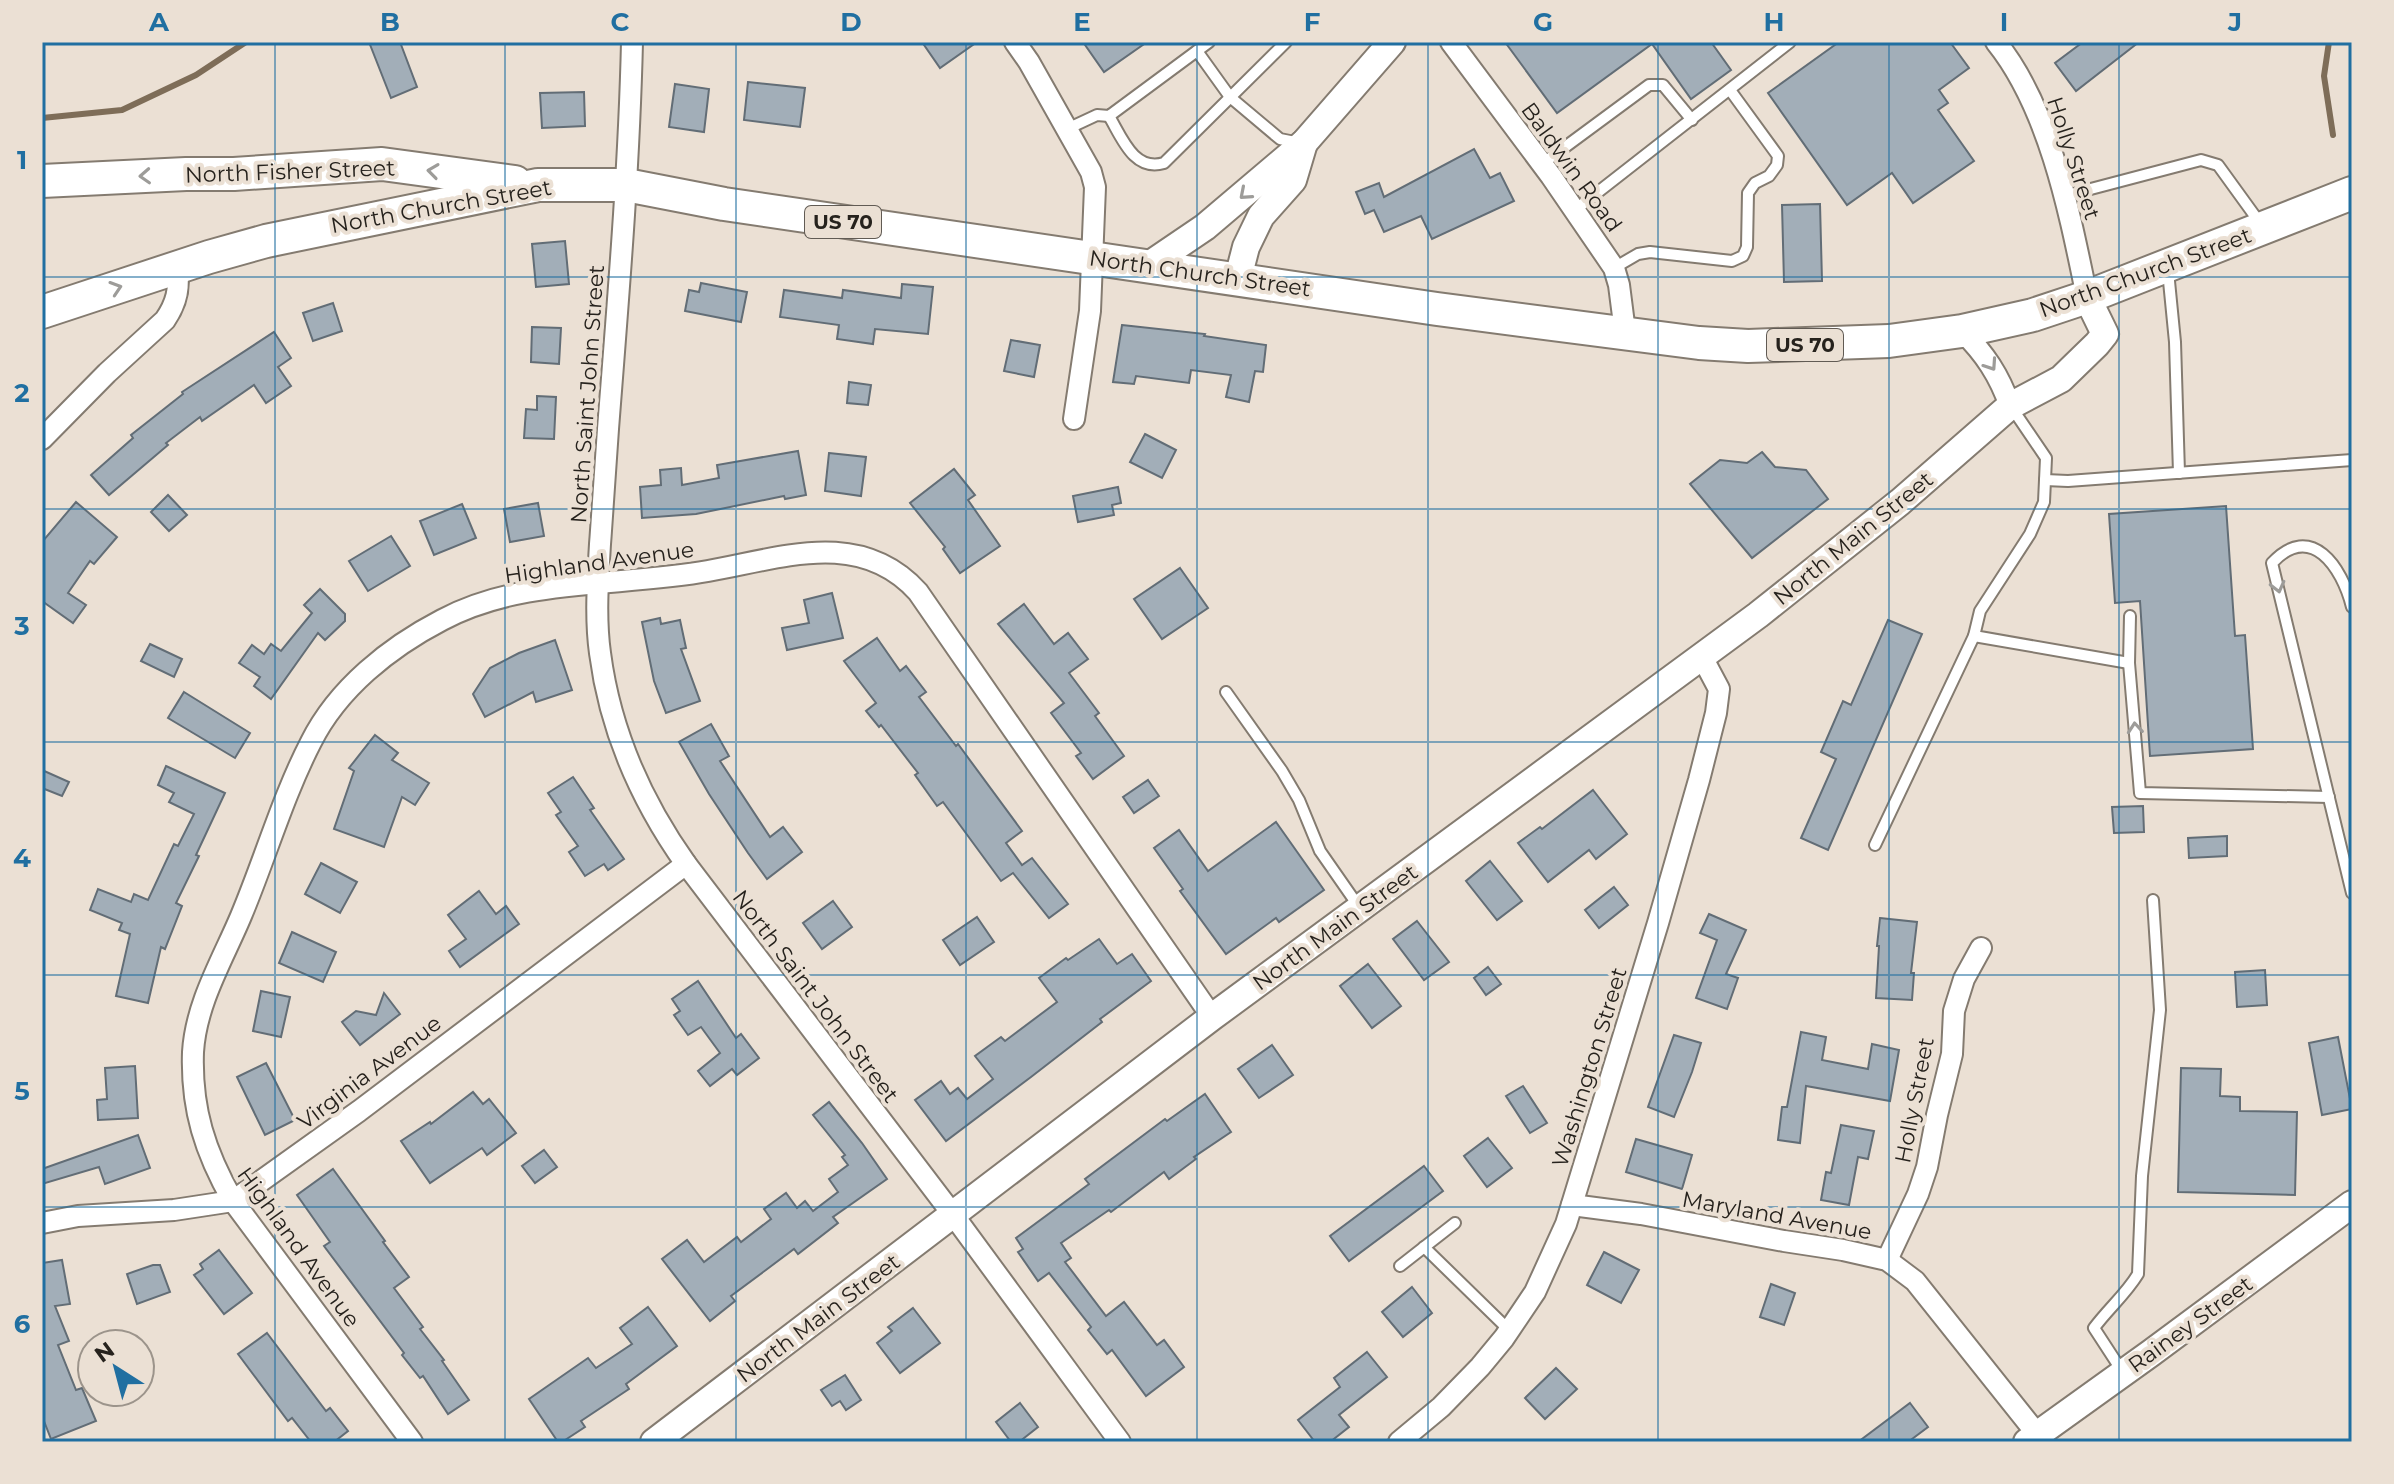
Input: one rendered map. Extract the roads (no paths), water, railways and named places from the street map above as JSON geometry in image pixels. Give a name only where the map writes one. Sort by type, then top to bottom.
[{"type":"main road","name":"North Fisher Street","points":[[42,181],[234,174],[382,164],[538,185]]},
{"type":"main road","name":"North Church Street","points":[[42,312],[176,268],[295,234],[538,185],[626,185],[724,204],[1437,309],[1699,343],[1748,346],[1889,341],[1962,331],[2033,315],[2087,297],[2352,193]]},
{"type":"street","name":"North Saint John Street","points":[[632,42],[626,185],[598,583],[600,653],[620,738],[640,785],[686,864],[954,1216],[1120,1442]]},
{"type":"street","points":[[1015,42],[1091,172],[1095,187],[1090,311],[1074,419]]},
{"type":"street","points":[[1149,265],[1226,210],[1304,143],[1392,42]]},
{"type":"street","name":"Baldwin Road","points":[[1451,42],[1542,164],[1614,268],[1625,332]]},
{"type":"street","name":"Holly Street","points":[[1996,42],[2026,89],[2039,117],[2063,197],[2087,297]]},
{"type":"street","points":[[1238,278],[1246,247],[1261,216],[1293,180],[1304,143]]},
{"type":"street","points":[[42,439],[165,320],[178,292],[176,268]]},
{"type":"street","name":"North Main Street","points":[[654,1442],[1212,1017],[1702,657],[1900,502],[2010,406],[2061,379],[2105,334],[2087,297]]},
{"type":"street","points":[[1962,331],[1993,366],[2010,406]]},
{"type":"street","name":"Highland Avenue","points":[[412,1442],[233,1201],[214,1168],[204,1142],[197,1116],[193,1076],[196,1030],[215,972],[240,918],[311,740],[347,691],[380,659],[445,618],[488,601],[533,592],[598,583],[652,580],[835,551],[868,557],[892,568],[918,592],[1212,1017]]},
{"type":"street","name":"Washington Street","points":[[1399,1442],[1471,1377],[1535,1292],[1552,1258],[1572,1205],[1658,923],[1716,713],[1719,689],[1702,657]]},
{"type":"street","name":"Virginia Avenue","points":[[42,1223],[78,1216],[174,1210],[233,1201],[359,1111],[686,864]]},
{"type":"street","name":"Holly Street","points":[[1887,1260],[1918,1194],[1927,1167],[1952,1054],[1954,1011],[1964,979],[1981,948]]},
{"type":"street","name":"Rainey Street","points":[[2032,1438],[2352,1204]]},
{"type":"street","name":"Maryland Avenue","points":[[1572,1205],[1641,1214],[1887,1260],[1915,1281],[2032,1438]]},
{"type":"lane","points":[[1067,129],[1097,115],[1109,116],[1209,42]]},
{"type":"lane","points":[[1109,116],[1141,164],[1155,166],[1164,163],[1286,42]]},
{"type":"lane","points":[[1575,210],[1790,42]]},
{"type":"lane","points":[[1197,51],[1230,97],[1280,139],[1304,143]]},
{"type":"lane","points":[[1542,164],[1649,85],[1663,85],[1692,120]]},
{"type":"lane","points":[[1614,268],[1638,254],[1650,252],[1732,261],[1743,256],[1747,247],[1748,193],[1755,183],[1769,176],[1777,165],[1778,156],[1730,90]]},
{"type":"lane","points":[[2063,197],[2201,160],[2210,161],[2218,165],[2264,228]]},
{"type":"lane","points":[[2168,266],[2175,342],[2179,473]]},
{"type":"lane","points":[[1875,845],[1974,636],[1980,611],[2030,534],[2044,502],[2046,458],[2010,406]]},
{"type":"lane","points":[[2045,480],[2068,481],[2352,460]]},
{"type":"lane","points":[[2352,607],[2328,556],[2320,551],[2309,545],[2294,546],[2272,563],[2352,893]]},
{"type":"lane","points":[[2130,616],[2129,663],[2140,793],[2329,797]]},
{"type":"lane","points":[[1974,636],[2129,663]]},
{"type":"lane","points":[[1226,692],[1282,771],[1299,800],[1320,851],[1361,908]]},
{"type":"lane","points":[[2124,1373],[2094,1328],[2131,1287],[2138,1274],[2142,1176],[2160,1010],[2153,900]]},
{"type":"lane","points":[[1400,1266],[1455,1223]]},
{"type":"lane","points":[[1424,1247],[1509,1330]]},
{"type":"waterway","points":[[42,118],[122,110],[196,75],[246,42]]},
{"type":"waterway","points":[[2329,42],[2324,76],[2333,135]]}]
